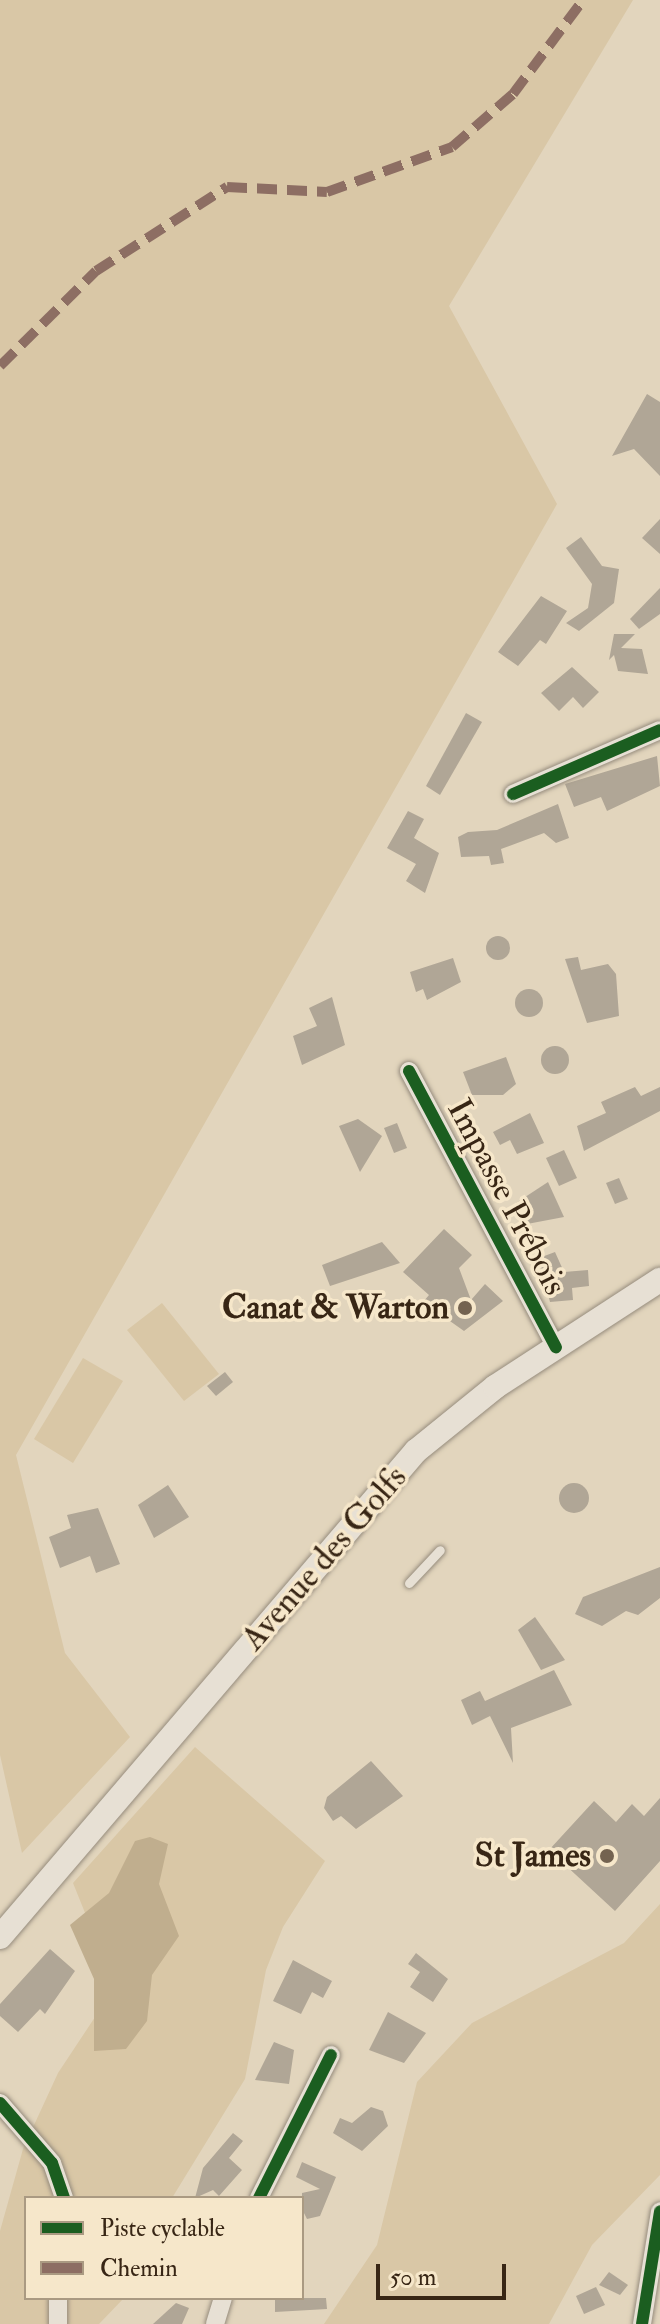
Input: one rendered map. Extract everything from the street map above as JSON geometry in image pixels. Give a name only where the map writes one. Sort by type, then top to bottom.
[{"type":"main road","name":"Avenue des Golfs","points":[[0,1937],[36,1889],[416,1451],[452,1417],[660,1280]]},
{"type":"main road","name":"Avenue des Golfs","points":[[0,1922],[36,1889]]},
{"type":"street","points":[[513,794],[660,730]]},
{"type":"street","name":"Impasse Prébois","points":[[409,1071],[556,1347]]},
{"type":"street","points":[[260,2196],[331,2055]]},
{"type":"street","points":[[0,2103],[52,2163],[63,2196]]},
{"type":"street","points":[[642,2324],[660,2211]]},
{"type":"street","points":[[58,2300],[58,2324]]},
{"type":"street","points":[[215,2324],[222,2300]]},
{"type":"lane","points":[[409,1583],[440,1550]]},
{"type":"shaded area","points":[[0,0],[633,0],[449,306],[557,504],[16,1455],[65,1653],[130,1737],[22,1853],[0,1755]]},
{"type":"shaded area","points":[[162,1303],[219,1374],[184,1401],[127,1330]]},
{"type":"shaded area","points":[[83,1358],[123,1381],[73,1463],[34,1439]]},
{"type":"shaded area","points":[[195,1747],[325,1861],[283,1927],[266,1970],[245,2079],[173,2196],[24,2196],[24,2300],[122,2300],[99,2324],[0,2324],[0,2231],[23,2149],[58,2073],[103,2005],[104,1960],[73,1883]]},
{"type":"shaded area","points":[[150,1837],[168,1844],[159,1884],[179,1936],[152,1975],[147,2021],[126,2049],[94,2051],[94,1979],[70,1925],[109,1893],[135,1841]]},
{"type":"shaded area","points":[[660,1904],[660,2175],[592,2245],[549,2324],[324,2324],[377,2245],[417,2082],[472,2023],[624,1943]]},
{"type":"building","points":[[647,394],[660,402],[660,476],[634,449],[612,456]]},
{"type":"building","points":[[660,519],[660,554],[642,538]]},
{"type":"building","points":[[581,537],[602,566],[619,569],[614,603],[579,631],[566,623],[588,608],[592,584],[566,548]]},
{"type":"building","points":[[660,588],[660,614],[639,629],[630,619]]},
{"type":"building","points":[[541,596],[567,611],[546,644],[540,640],[518,666],[498,652]]},
{"type":"building","points":[[614,634],[635,634],[621,648],[642,649],[648,674],[618,671],[614,655],[609,660]]},
{"type":"building","points":[[572,667],[599,692],[583,708],[573,697],[559,711],[541,693]]},
{"type":"building","points":[[466,713],[482,722],[440,795],[426,786]]},
{"type":"building","points":[[657,756],[660,786],[607,811],[601,797],[574,807],[565,784]]},
{"type":"building","points":[[558,804],[569,838],[556,843],[544,833],[501,849],[504,863],[491,865],[489,856],[461,857],[458,837],[468,832],[497,830]]},
{"type":"building","points":[[408,811],[424,819],[414,838],[439,853],[425,893],[406,881],[416,864],[387,848]]},
{"type":"building","points":[[498,936],[507,939],[510,948],[507,957],[498,960],[489,957],[486,948],[489,939]]},
{"type":"building","points":[[578,957],[581,970],[608,964],[616,974],[619,1016],[587,1023],[565,959]]},
{"type":"building","points":[[453,958],[461,982],[427,1000],[423,989],[416,992],[410,972]]},
{"type":"building","points":[[529,989],[539,993],[543,1003],[539,1013],[529,1017],[519,1013],[515,1003],[519,993]]},
{"type":"building","points":[[332,997],[345,1045],[302,1065],[293,1036],[317,1026],[309,1008]]},
{"type":"building","points":[[555,1046],[565,1050],[569,1060],[565,1070],[555,1074],[545,1070],[541,1060],[545,1050]]},
{"type":"building","points":[[506,1057],[516,1084],[503,1095],[472,1095],[463,1072]]},
{"type":"building","points":[[635,1087],[641,1096],[660,1087],[660,1111],[584,1151],[577,1126],[606,1113],[601,1102]]},
{"type":"building","points":[[530,1113],[544,1143],[517,1154],[510,1140],[500,1145],[493,1132]]},
{"type":"building","points":[[358,1119],[382,1136],[360,1172],[339,1126]]},
{"type":"building","points":[[397,1123],[407,1148],[394,1153],[384,1128]]},
{"type":"building","points":[[564,1150],[577,1178],[559,1186],[546,1158]]},
{"type":"building","points":[[619,1178],[628,1199],[615,1204],[606,1183]]},
{"type":"building","points":[[548,1182],[564,1217],[527,1224],[516,1203]]},
{"type":"building","points":[[444,1229],[472,1255],[459,1268],[471,1300],[485,1284],[503,1301],[464,1331],[423,1302],[429,1295],[403,1272]]},
{"type":"building","points":[[382,1242],[400,1263],[330,1286],[322,1265]]},
{"type":"building","points":[[555,1252],[564,1272],[588,1270],[589,1286],[572,1288],[573,1300],[550,1302],[539,1258]]},
{"type":"building","points":[[225,1372],[233,1382],[216,1396],[207,1386]]},
{"type":"building","points":[[574,1483],[585,1487],[589,1498],[585,1509],[574,1513],[563,1509],[559,1498],[563,1487]]},
{"type":"building","points":[[168,1485],[189,1517],[154,1538],[138,1505]]},
{"type":"building","points":[[98,1508],[120,1564],[96,1573],[90,1556],[60,1568],[49,1537],[71,1528],[67,1515]]},
{"type":"building","points":[[660,1567],[660,1598],[638,1615],[626,1611],[602,1626],[575,1614],[583,1597]]},
{"type":"building","points":[[535,1617],[565,1660],[541,1670],[518,1630]]},
{"type":"building","points":[[554,1670],[572,1705],[511,1728],[513,1763],[490,1716],[472,1725],[461,1700],[480,1691],[485,1701]]},
{"type":"building","points":[[371,1761],[403,1796],[356,1829],[341,1816],[333,1821],[324,1808],[327,1797]]},
{"type":"building","name":"St James","points":[[660,1798],[660,1861],[615,1911],[549,1850],[594,1801],[616,1822],[632,1804],[644,1816]]},
{"type":"building","points":[[50,1949],[75,1971],[45,2014],[40,2009],[18,2032],[0,2016],[0,2004]]},
{"type":"building","points":[[416,1953],[448,1979],[433,2002],[410,1987],[420,1972],[408,1964]]},
{"type":"building","points":[[293,1960],[332,1981],[323,1998],[312,1992],[301,2014],[273,2001]]},
{"type":"building","points":[[388,2012],[426,2033],[404,2063],[369,2050]]},
{"type":"building","points":[[274,2042],[294,2050],[289,2084],[255,2080]]},
{"type":"building","points":[[371,2107],[383,2111],[388,2126],[362,2151],[333,2133],[340,2118],[352,2123]]},
{"type":"building","points":[[233,2133],[243,2141],[229,2158],[242,2170],[219,2196],[213,2190],[196,2196],[203,2168]]},
{"type":"building","points":[[302,2162],[336,2177],[320,2216],[307,2219],[302,2193],[320,2189],[296,2177]]},
{"type":"building","points":[[609,2272],[628,2285],[620,2295],[599,2285]]},
{"type":"building","points":[[596,2287],[605,2305],[584,2314],[576,2296]]},
{"type":"building","points":[[326,2298],[327,2309],[275,2312],[275,2300]]},
{"type":"building","points":[[176,2303],[189,2308],[182,2324],[153,2324]]},
{"type":"marked path","points":[[0,366],[96,271],[227,187],[327,192],[452,147],[513,94],[583,0]]},
{"type":"cycle path","points":[[513,794],[660,730]]},
{"type":"cycle path","points":[[409,1071],[556,1347]]},
{"type":"cycle path","points":[[260,2196],[331,2055]]},
{"type":"cycle path","points":[[0,2103],[52,2163],[63,2196]]},
{"type":"cycle path","points":[[642,2324],[660,2211]]},
{"type":"place","name":"Canat & Warton","points":[[465,1308]]},
{"type":"place","name":"St James","points":[[607,1856]]}]
